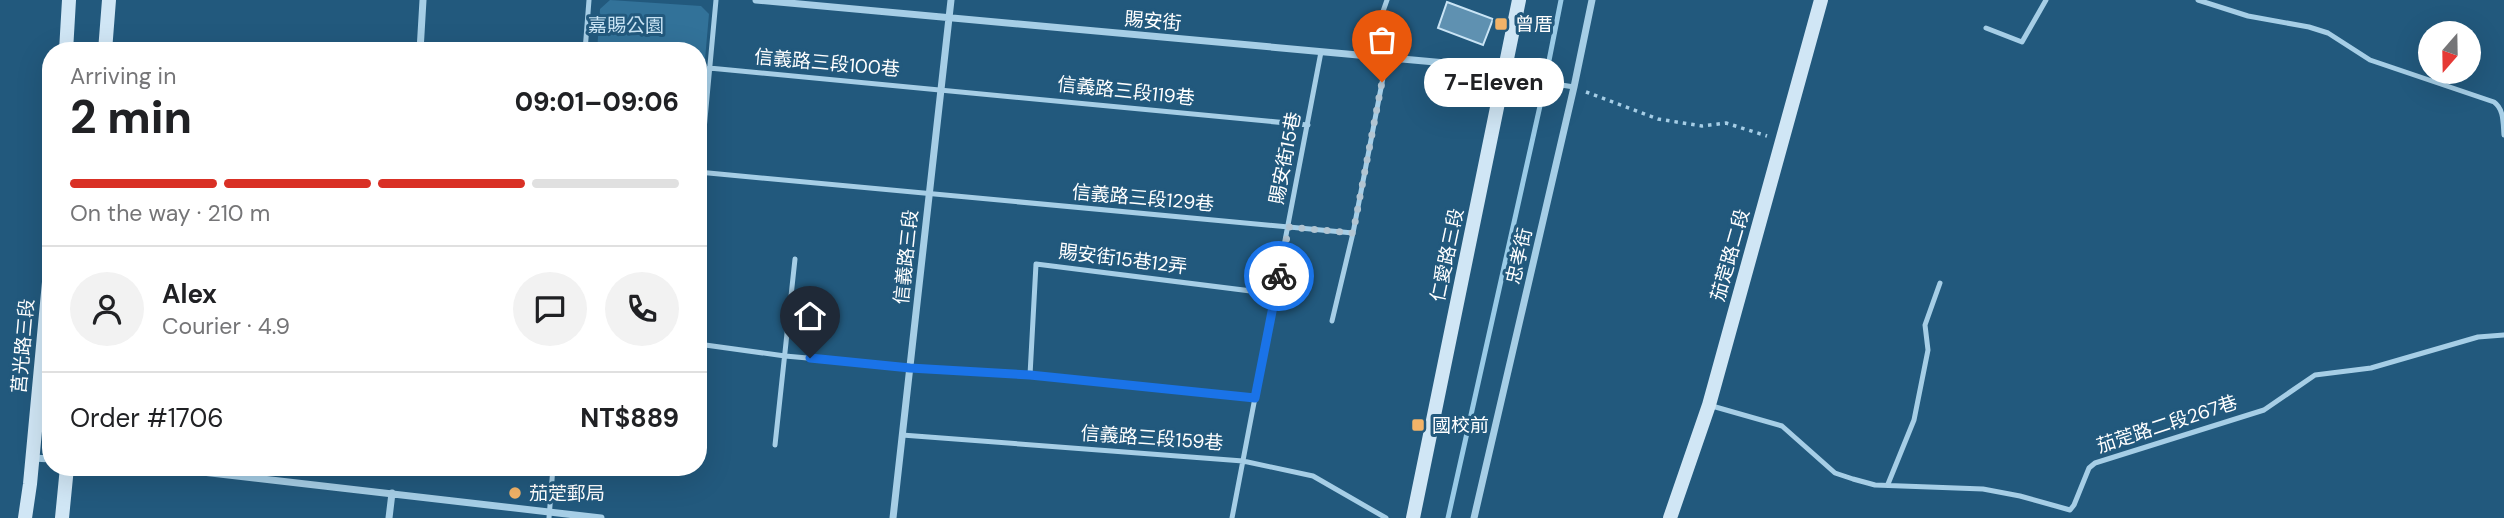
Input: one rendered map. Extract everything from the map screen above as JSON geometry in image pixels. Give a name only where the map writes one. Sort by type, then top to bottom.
[{"type":"street","points":[[67,42],[69,0]]},
{"type":"street","points":[[106,42],[109,0]]},
{"type":"street","points":[[421,42],[423,0]]},
{"type":"street","name":"賜安街","points":[[755,0],[1479,66],[1504,76]]},
{"type":"street","name":"信義路三段","points":[[893,518],[951,0]]},
{"type":"street","name":"仁愛路三段","points":[[1413,518],[1519,0]]},
{"type":"street","name":"忠孝街","points":[[1474,518],[1592,0]]},
{"type":"street","name":"茄萣路二段","points":[[1670,518],[1709,405],[1821,0]]},
{"type":"street","name":"莒光路三段","points":[[25,518],[42,354]]},
{"type":"street","points":[[32,458],[42,459]]},
{"type":"street","points":[[62,518],[66,476]]},
{"type":"street","points":[[240,476],[392,493],[549,515],[601,518]]},
{"type":"street","points":[[389,518],[392,493]]},
{"type":"lane","points":[[586,42],[589,0]]},
{"type":"lane","points":[[707,89],[716,0]]},
{"type":"lane","points":[[1332,321],[1353,233],[1387,57],[1380,20],[1387,0]]},
{"type":"lane","points":[[1986,28],[2022,42],[2046,0]]},
{"type":"lane","points":[[2198,0],[2248,16],[2328,33],[2370,60],[2494,102],[2501,111],[2504,135]]},
{"type":"lane","name":"賜安街15巷","points":[[1232,518],[1321,52]]},
{"type":"lane","name":"信義路三段100巷","points":[[709,68],[941,89]]},
{"type":"lane","points":[[1504,76],[1574,88]]},
{"type":"lane","name":"信義路三段119巷","points":[[941,89],[1308,125]]},
{"type":"lane","name":"信義路三段129巷","points":[[707,173],[1353,233]]},
{"type":"lane","points":[[775,445],[795,259]]},
{"type":"lane","name":"賜安街15巷12弄","points":[[1030,375],[1036,264],[1275,294]]},
{"type":"lane","points":[[1888,484],[1914,420],[1928,350],[1925,325],[1940,284]]},
{"type":"lane","name":"茄萣路二段267巷","points":[[1709,405],[1782,426],[1835,473],[1875,485],[1983,489],[2070,510],[2095,463],[2264,410],[2315,374],[2371,368],[2478,337],[2504,335]]},
{"type":"lane","points":[[707,345],[910,368],[1030,375],[1255,398]]},
{"type":"lane","name":"信義路三段159巷","points":[[902,435],[1243,461],[1313,476],[1386,518]]},
{"type":"lane","points":[[549,515],[552,476]]},
{"type":"path","points":[[1574,88],[1658,119],[1702,126],[1726,123],[1782,140]]},
{"type":"green space","name":"嘉賜公園","points":[[610,0],[701,6],[709,14],[707,42],[598,42],[600,9]]},
{"type":"building","points":[[1447,2],[1493,19],[1483,45],[1438,28]]},
{"type":"waterway","points":[[1448,518],[1561,0]]},
{"type":"way so far","points":[[1279,276],[1289,227],[1353,233],[1382,82]]},
{"type":"place","name":"曾厝","points":[[1501,24]]},
{"type":"place","name":"7-Eleven","points":[[1382,82]]},
{"type":"place","name":"國校前","points":[[1418,425]]},
{"type":"place","name":"茄萣郵局","points":[[515,493]]},
{"type":"route","points":[[810,358],[910,368],[1030,375],[1255,398],[1279,276]]}]
